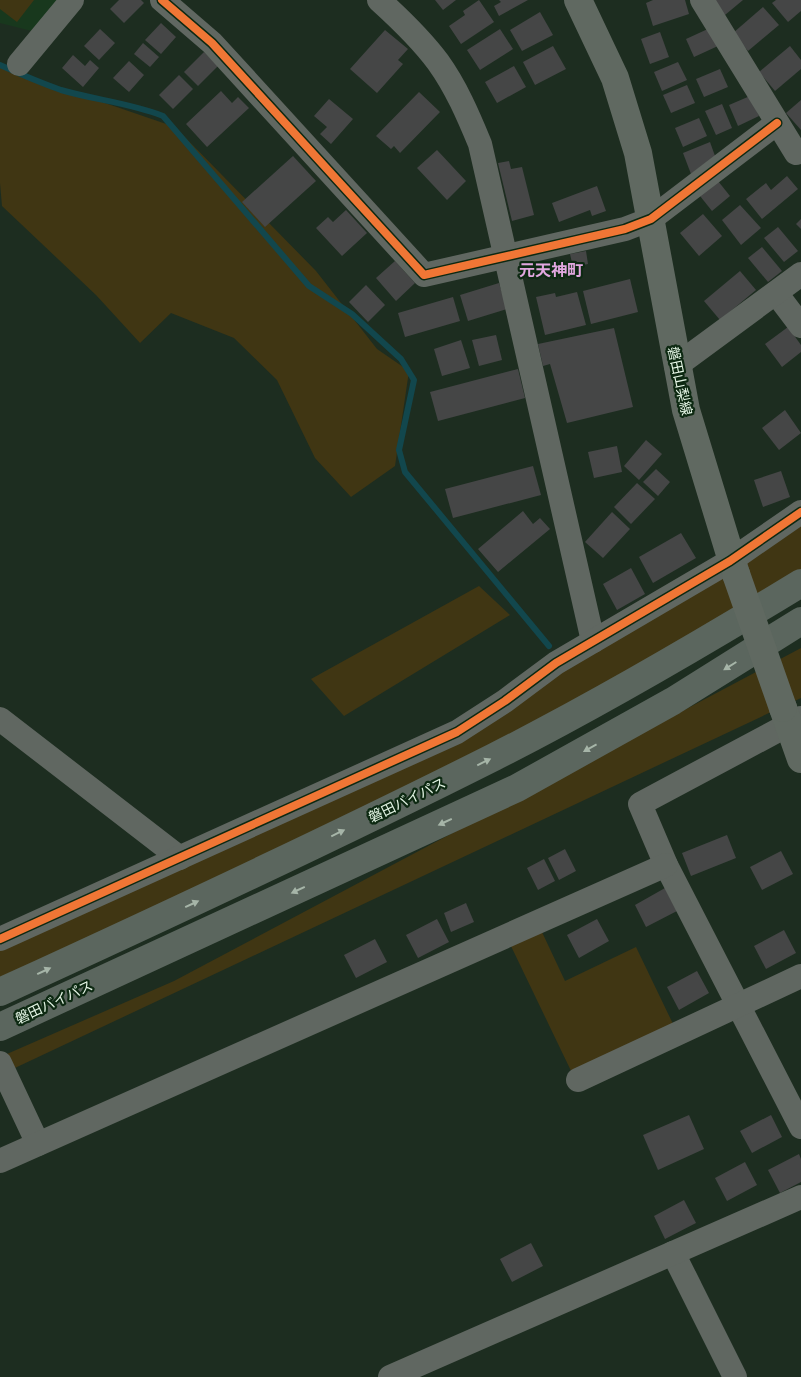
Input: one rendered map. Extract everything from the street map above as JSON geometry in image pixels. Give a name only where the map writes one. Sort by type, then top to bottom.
[{"type":"highway","name":"磐田バイパス","points":[[0,992],[239,882],[496,756],[655,670],[801,583]]},
{"type":"highway","name":"磐田バイパス","points":[[0,1027],[517,788],[673,701],[801,622]]},
{"type":"main road","name":"磐田山梨線","points":[[578,0],[615,78],[638,153],[676,366],[686,410],[733,567],[791,717],[801,759]]},
{"type":"street","points":[[19,64],[72,0]]},
{"type":"street","points":[[162,0],[212,43],[424,275],[625,229],[651,219],[777,122]]},
{"type":"street","points":[[379,0],[410,29],[438,62],[462,101],[480,144],[593,641]]},
{"type":"street","points":[[702,0],[796,153],[801,150]]},
{"type":"street","points":[[676,366],[801,274]]},
{"type":"street","points":[[776,292],[801,326]]},
{"type":"street","points":[[0,939],[457,732],[505,701],[556,662],[733,567],[801,512]]},
{"type":"street","points":[[791,717],[640,804],[666,865],[801,1127]]},
{"type":"street","points":[[0,719],[180,858]]},
{"type":"street","points":[[0,1161],[666,865]]},
{"type":"street","points":[[578,1080],[801,976]]},
{"type":"street","points":[[0,1064],[38,1144]]},
{"type":"street","points":[[390,1377],[801,1197]]},
{"type":"street","points":[[673,1253],[735,1377]]},
{"type":"shaded area","points":[[0,0],[72,0],[44,34],[0,23]]},
{"type":"shaded area","points":[[0,0],[34,0],[17,22],[0,9]]},
{"type":"shaded area","points":[[0,67],[175,127],[316,271],[377,349],[409,371],[395,466],[351,497],[315,458],[277,380],[234,338],[171,313],[140,343],[96,295],[2,206],[0,183]]},
{"type":"shaded area","points":[[801,510],[801,583],[455,776],[0,992],[0,939],[380,767]]},
{"type":"shaded area","points":[[479,586],[510,615],[344,716],[311,679]]},
{"type":"shaded area","points":[[801,648],[801,698],[0,1075],[0,1057],[174,981]]},
{"type":"shaded area","points":[[541,930],[565,981],[636,947],[674,1026],[573,1075],[510,944]]},
{"type":"building","points":[[119,0],[141,0],[144,3],[124,23],[110,9]]},
{"type":"building","points":[[435,0],[456,0],[443,10]]},
{"type":"building","points":[[479,0],[494,22],[461,44],[449,26],[465,15],[463,11]]},
{"type":"building","points":[[499,0],[528,0],[499,16],[494,6],[501,2]]},
{"type":"building","points":[[653,0],[685,0],[689,14],[653,26],[646,3]]},
{"type":"building","points":[[712,0],[743,0],[725,15]]},
{"type":"building","points":[[776,0],[801,0],[801,11],[788,22],[772,3]]},
{"type":"building","points":[[763,7],[779,25],[748,51],[733,33]]},
{"type":"building","points":[[540,12],[553,35],[522,51],[510,30]]},
{"type":"building","points":[[161,23],[176,37],[161,54],[145,40]]},
{"type":"building","points":[[710,28],[718,46],[694,57],[686,39]]},
{"type":"building","points":[[100,29],[115,43],[99,60],[84,46]]},
{"type":"building","points":[[500,29],[513,49],[480,70],[467,50]]},
{"type":"building","points":[[385,30],[408,49],[398,60],[403,64],[377,93],[350,69]]},
{"type":"building","points":[[660,32],[669,57],[650,64],[641,39]]},
{"type":"building","points":[[143,43],[159,57],[150,67],[134,54]]},
{"type":"building","points":[[553,46],[566,69],[535,85],[523,62]]},
{"type":"building","points":[[790,46],[801,60],[801,69],[775,91],[759,72]]},
{"type":"building","points":[[204,52],[218,66],[198,86],[184,72]]},
{"type":"building","points":[[73,55],[85,66],[90,60],[99,68],[83,87],[62,68]]},
{"type":"building","points":[[129,61],[144,75],[129,92],[113,78]]},
{"type":"building","points":[[678,62],[687,80],[662,91],[654,72]]},
{"type":"building","points":[[514,66],[526,87],[497,103],[485,82]]},
{"type":"building","points":[[720,69],[728,87],[704,97],[696,79]]},
{"type":"building","points":[[179,75],[193,89],[173,109],[159,95]]},
{"type":"building","points":[[687,85],[695,103],[671,113],[663,95]]},
{"type":"building","points":[[221,91],[232,103],[238,97],[249,108],[207,147],[186,124]]},
{"type":"building","points":[[419,92],[440,112],[400,153],[394,146],[391,149],[376,136]]},
{"type":"building","points":[[750,96],[759,116],[738,126],[729,105]]},
{"type":"building","points":[[329,99],[353,119],[331,144],[320,134],[327,127],[314,116]]},
{"type":"building","points":[[801,100],[801,130],[786,113]]},
{"type":"building","points":[[722,104],[732,128],[716,135],[705,111]]},
{"type":"building","points":[[699,118],[707,136],[683,147],[675,128]]},
{"type":"building","points":[[710,142],[715,156],[691,174],[683,153]]},
{"type":"building","points":[[437,150],[466,181],[447,200],[417,168]]},
{"type":"building","points":[[293,156],[316,181],[265,227],[242,202]]},
{"type":"building","points":[[509,161],[511,169],[522,167],[534,215],[512,221],[498,163]]},
{"type":"building","points":[[787,176],[798,189],[762,219],[746,199],[766,183],[771,190]]},
{"type":"building","points":[[718,181],[730,196],[712,211],[700,196]]},
{"type":"building","points":[[597,186],[606,211],[592,216],[590,210],[559,222],[552,203]]},
{"type":"building","points":[[740,205],[761,228],[741,245],[722,220]]},
{"type":"building","points":[[346,210],[367,233],[342,256],[316,228],[328,217],[333,222]]},
{"type":"building","points":[[703,214],[722,236],[699,256],[680,233]]},
{"type":"building","points":[[801,219],[801,229],[796,224]]},
{"type":"building","points":[[778,227],[798,251],[784,262],[764,238]]},
{"type":"building","points":[[762,247],[782,271],[768,282],[748,258]]},
{"type":"building","points":[[586,251],[588,264],[573,267],[570,254]]},
{"type":"building","points":[[395,261],[415,283],[396,301],[376,278]]},
{"type":"building","points":[[740,271],[756,290],[720,320],[704,301]]},
{"type":"building","points":[[630,279],[638,312],[591,324],[583,291]]},
{"type":"building","points":[[499,283],[507,309],[468,321],[460,295]]},
{"type":"building","points":[[366,285],[385,305],[368,322],[349,302]]},
{"type":"building","points":[[577,292],[586,325],[545,335],[536,297],[555,293],[556,297]]},
{"type":"building","points":[[453,297],[460,321],[405,337],[398,313]]},
{"type":"building","points":[[788,327],[801,345],[801,352],[782,367],[765,344]]},
{"type":"building","points":[[614,328],[633,407],[567,423],[550,364],[543,366],[538,344]]},
{"type":"building","points":[[496,335],[502,360],[479,366],[472,340]]},
{"type":"building","points":[[461,340],[470,368],[442,376],[434,349]]},
{"type":"building","points":[[518,369],[525,398],[438,421],[430,392]]},
{"type":"building","points":[[785,410],[801,433],[779,450],[762,428]]},
{"type":"building","points":[[646,440],[662,454],[639,480],[624,466]]},
{"type":"building","points":[[617,446],[622,472],[594,478],[588,452]]},
{"type":"building","points":[[533,466],[541,495],[453,518],[445,489]]},
{"type":"building","points":[[656,469],[670,482],[658,496],[643,482]]},
{"type":"building","points":[[781,471],[790,497],[763,507],[754,480]]},
{"type":"building","points":[[637,483],[655,499],[631,524],[614,507]]},
{"type":"building","points":[[523,511],[533,524],[540,518],[550,529],[498,572],[478,549]]},
{"type":"building","points":[[612,512],[630,529],[603,558],[585,542]]},
{"type":"building","points":[[681,533],[696,558],[653,583],[639,557]]},
{"type":"building","points":[[631,568],[645,594],[617,610],[603,584]]},
{"type":"building","points":[[727,835],[736,858],[691,876],[682,853]]},
{"type":"building","points":[[565,849],[576,871],[559,880],[548,858]]},
{"type":"building","points":[[781,851],[793,874],[762,890],[750,867]]},
{"type":"building","points":[[544,859],[555,881],[538,890],[527,868]]},
{"type":"building","points":[[665,888],[677,911],[646,927],[635,905]]},
{"type":"building","points":[[466,903],[474,922],[451,932],[444,913]]},
{"type":"building","points":[[437,919],[449,942],[418,958],[406,935]]},
{"type":"building","points":[[597,919],[609,941],[579,958],[567,935]]},
{"type":"building","points":[[784,930],[796,953],[766,969],[754,946]]},
{"type":"building","points":[[375,939],[387,962],[356,978],[344,955]]},
{"type":"building","points":[[697,971],[709,993],[679,1010],[667,987]]},
{"type":"building","points":[[689,1115],[704,1149],[658,1170],[643,1135]]},
{"type":"building","points":[[771,1115],[782,1137],[752,1153],[740,1131]]},
{"type":"building","points":[[799,1154],[801,1159],[801,1182],[780,1193],[768,1170]]},
{"type":"building","points":[[745,1162],[757,1185],[727,1201],[715,1178]]},
{"type":"building","points":[[684,1200],[696,1223],[665,1239],[654,1216]]},
{"type":"building","points":[[531,1243],[543,1266],[512,1282],[500,1259]]},
{"type":"waterway","points":[[0,65],[61,90],[138,108],[163,116],[309,286],[352,314],[401,359],[414,380],[399,450],[405,472],[549,646]]},
{"type":"cycle path","points":[[162,0],[212,43],[424,275],[625,229],[651,219],[777,123]]},
{"type":"cycle path","points":[[0,939],[457,732],[505,701],[556,663],[730,561],[801,512]]},
{"type":"district","name":"元天神町","points":[[551,270]]}]
